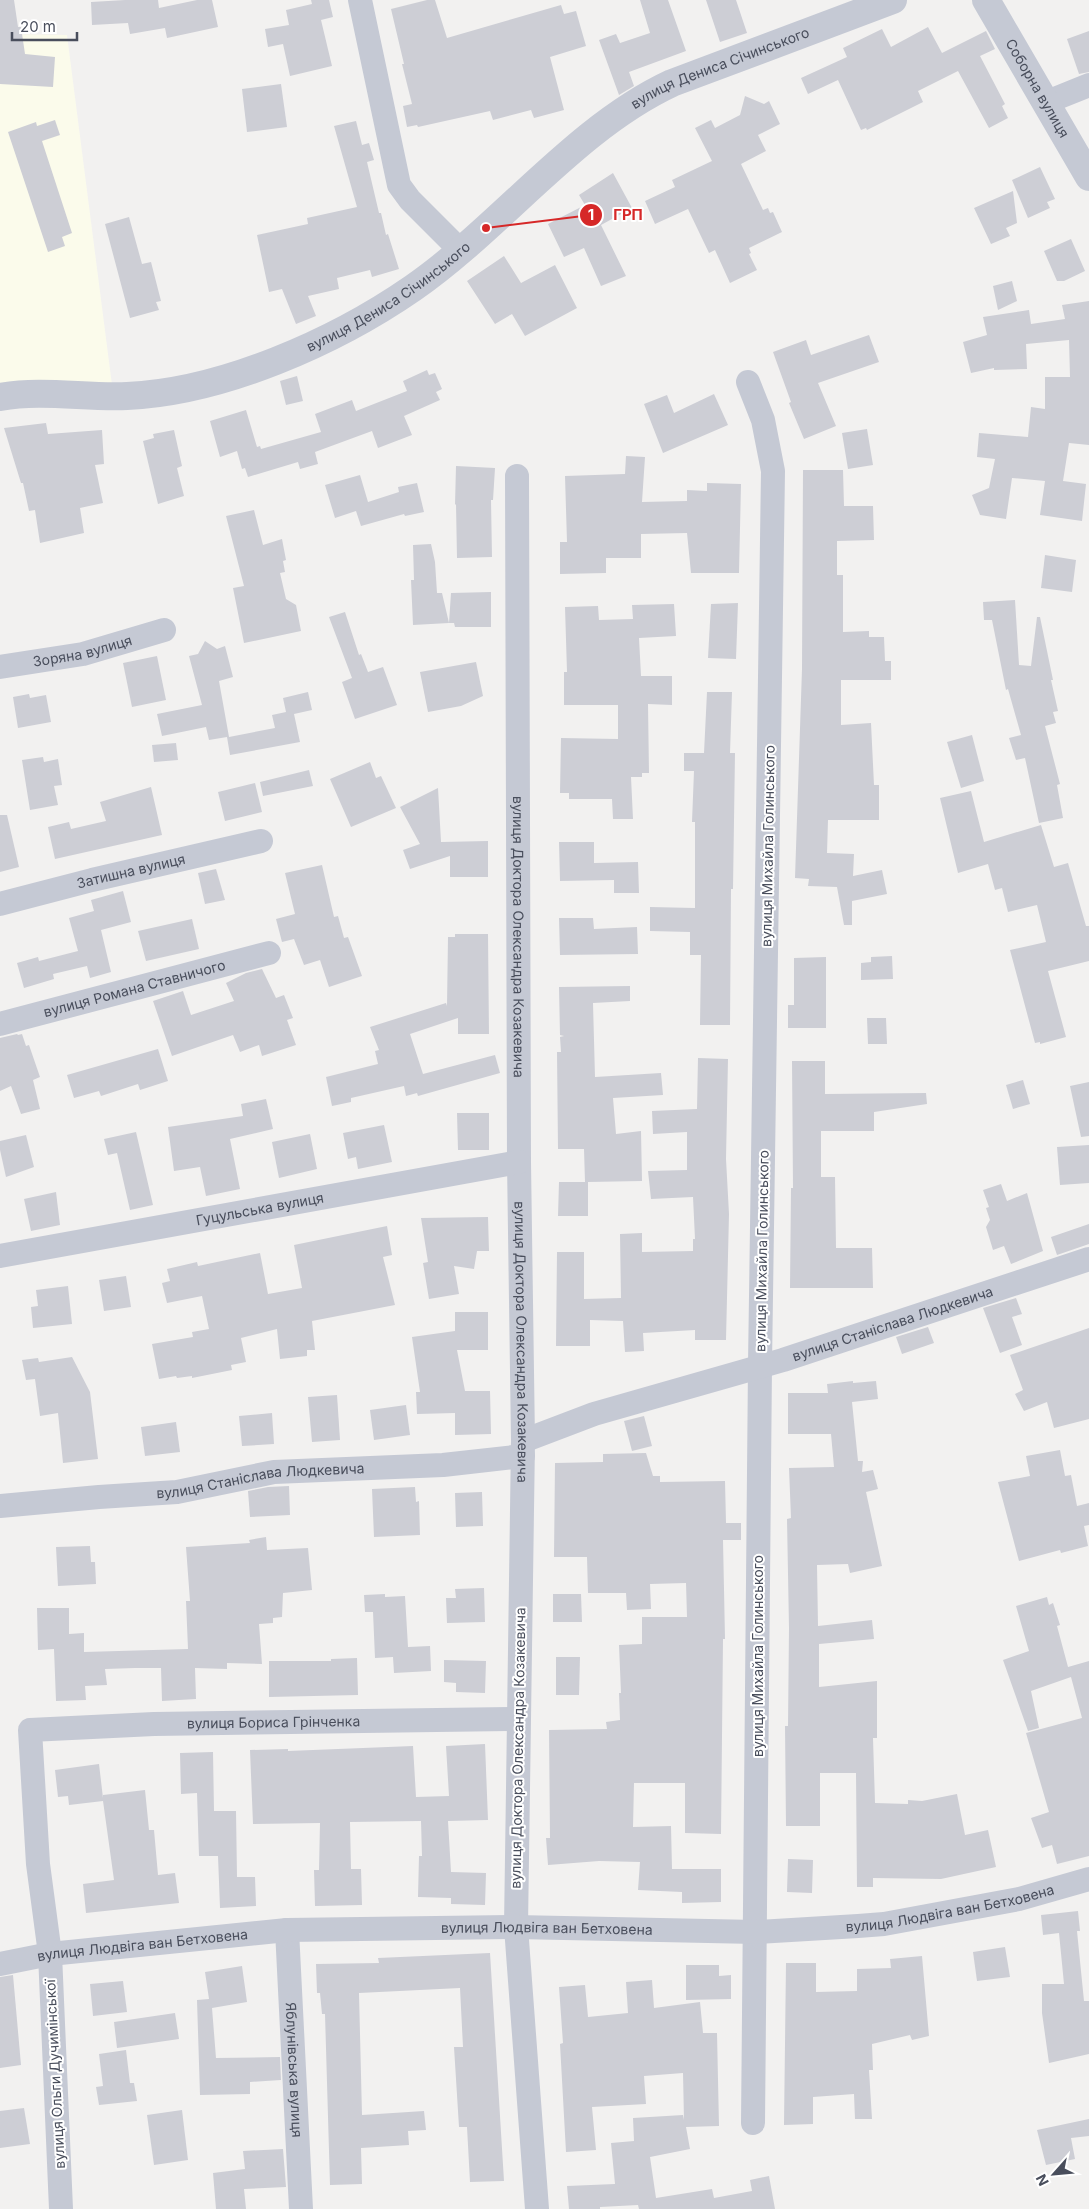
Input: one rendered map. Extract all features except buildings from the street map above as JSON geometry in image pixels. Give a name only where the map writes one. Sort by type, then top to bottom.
[{"type":"street","points":[[360,0],[399,185],[410,200],[461,251]]},
{"type":"street","name":"вулиця Дениса Січинського","points":[[0,397],[36,394],[127,396],[166,392],[227,378],[272,363],[351,326],[412,289],[461,251],[580,144],[649,95],[672,83],[893,0]]},
{"type":"street","name":"Соборна вулиця","points":[[986,0],[1089,177]]},
{"type":"street","points":[[1047,102],[1089,85]]},
{"type":"street","name":"вулиця Михайла Голинського","points":[[748,382],[763,420],[773,471],[760,1365],[753,2123]]},
{"type":"street","name":"вулиця Доктора Олександра Козакевича","points":[[517,476],[519,1162],[523,1448],[517,1718],[516,1926],[537,2209]]},
{"type":"street","name":"Зоряна вулиця","points":[[0,667],[83,654],[164,630]]},
{"type":"street","name":"Затишна вулиця","points":[[0,904],[262,841]]},
{"type":"street","name":"вулиця Романа Ставничого","points":[[0,1024],[269,953]]},
{"type":"street","name":"Гуцульська вулиця","points":[[0,1256],[519,1162]]},
{"type":"street","name":"вулиця Станіслава Людкевича","points":[[0,1506],[177,1492],[274,1472],[443,1465],[523,1448],[594,1414],[760,1365],[783,1360],[1089,1259]]},
{"type":"street","name":"вулиця Бориса Грінченка","points":[[30,1730],[154,1724],[517,1718]]},
{"type":"street","name":"вулиця Ольги Дучимінської","points":[[30,1730],[38,1864],[50,1954],[61,2209]]},
{"type":"street","name":"вулиця Людвіга ван Бетховена","points":[[0,1964],[50,1954],[287,1930],[516,1926],[756,1932],[884,1924],[1038,1894],[1089,1879]]},
{"type":"street","name":"Яблунівська вулиця","points":[[287,1930],[301,2209]]},
{"type":"shaded area","points":[[0,34],[67,35],[112,385],[0,398]]},
{"type":"place","name":"ГРП","points":[[486,228]]}]
